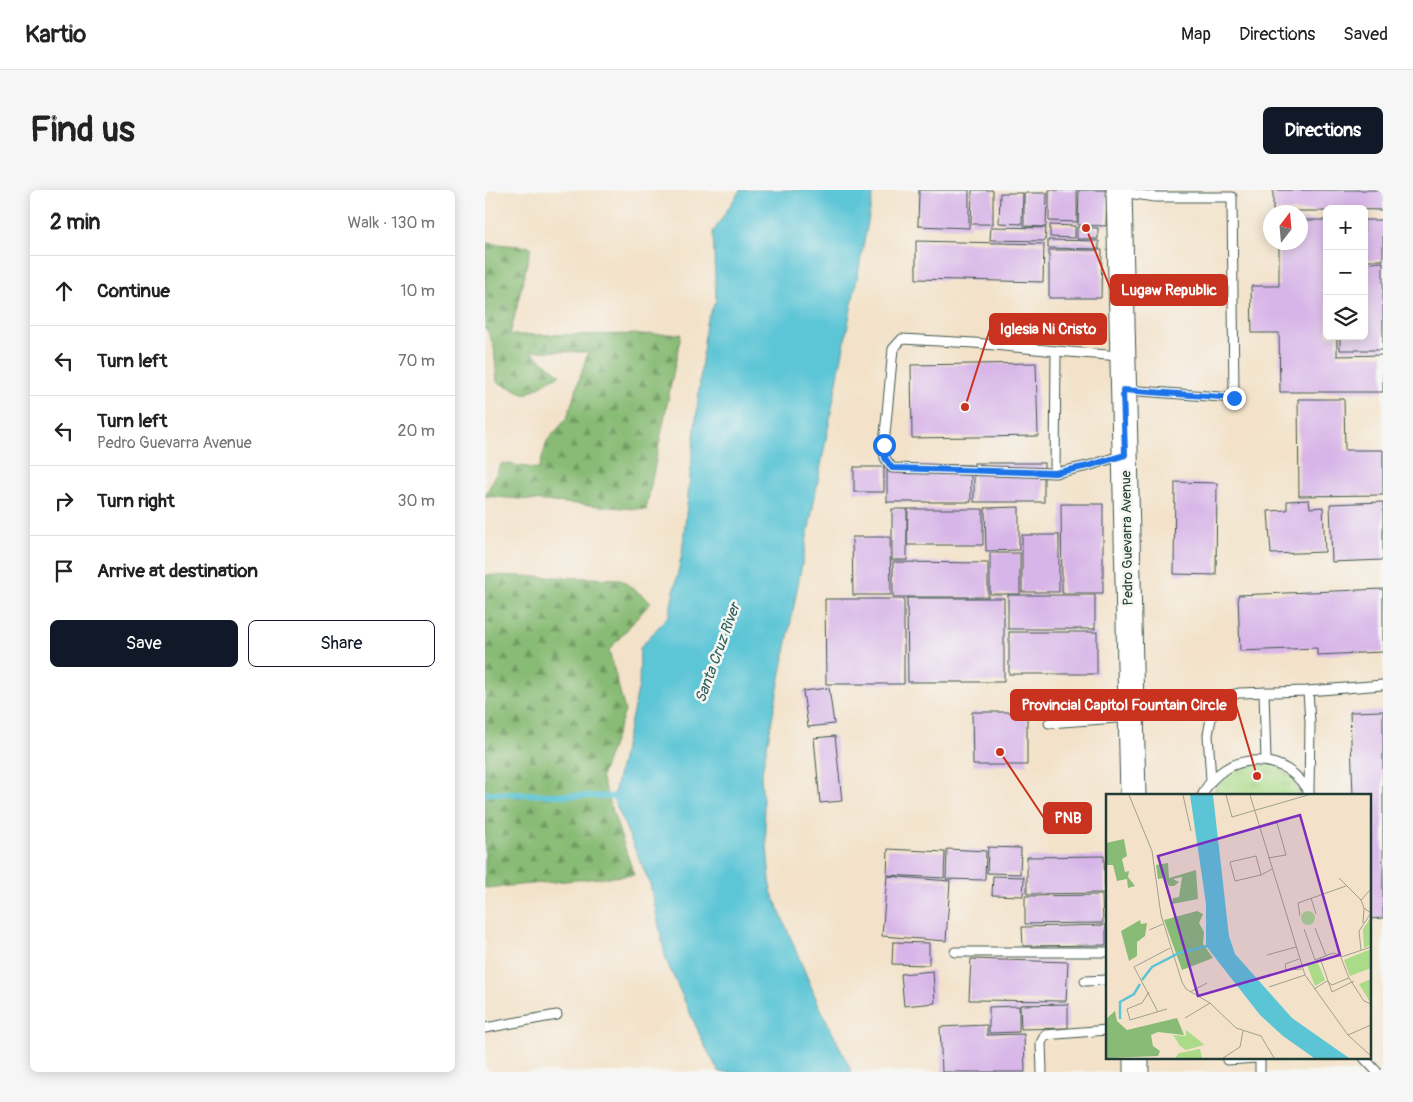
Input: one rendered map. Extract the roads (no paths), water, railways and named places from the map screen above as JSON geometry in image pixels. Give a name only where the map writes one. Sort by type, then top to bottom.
[{"type":"main road","name":"Pedro Guevarra Avenue","points":[[1119,191],[1133,794]]},
{"type":"lane","points":[[1119,191],[1155,196],[1232,197],[1234,398],[1123,390]]},
{"type":"lane","points":[[1123,356],[1056,352],[974,342],[902,339],[893,349],[884,445],[885,458],[892,468],[1055,473],[1125,455]]},
{"type":"lane","points":[[1055,473],[1056,352]]},
{"type":"lane","points":[[1211,780],[1208,735],[1211,713],[1223,697],[1239,693],[1309,691],[1383,685]]},
{"type":"lane","points":[[1309,691],[1310,794]]},
{"type":"lane","points":[[1264,692],[1266,760]]},
{"type":"lane","points":[[1049,723],[1131,717]]},
{"type":"lane","points":[[1202,794],[1211,780],[1230,766],[1254,760],[1266,760],[1287,768],[1303,784],[1309,794]]},
{"type":"lane","points":[[955,952],[1106,952]]},
{"type":"lane","points":[[1085,981],[1106,980]]},
{"type":"lane","points":[[485,1028],[557,1016]]},
{"type":"lane","points":[[1043,1072],[1041,1043],[1045,1034],[1106,1030]]},
{"type":"lane","points":[[1366,1060],[1377,1072]]},
{"type":"water","name":"Santa Cruz River","points":[[740,190],[874,190],[761,777],[771,891],[818,1003],[852,1072],[719,1072],[704,1044],[666,960],[650,884],[613,798],[639,685],[640,648],[669,615],[682,553],[706,323],[716,300],[713,232]]},
{"type":"waterway","points":[[485,793],[621,797]]},
{"type":"place","name":"Lugaw Republic","points":[[1086,228]]},
{"type":"place","name":"Iglesia Ni Cristo","points":[[965,407]]},
{"type":"place","name":"PNB","points":[[1000,752]]},
{"type":"place","name":"Provincial Capitol Fountain Circle","points":[[1257,776]]}]
